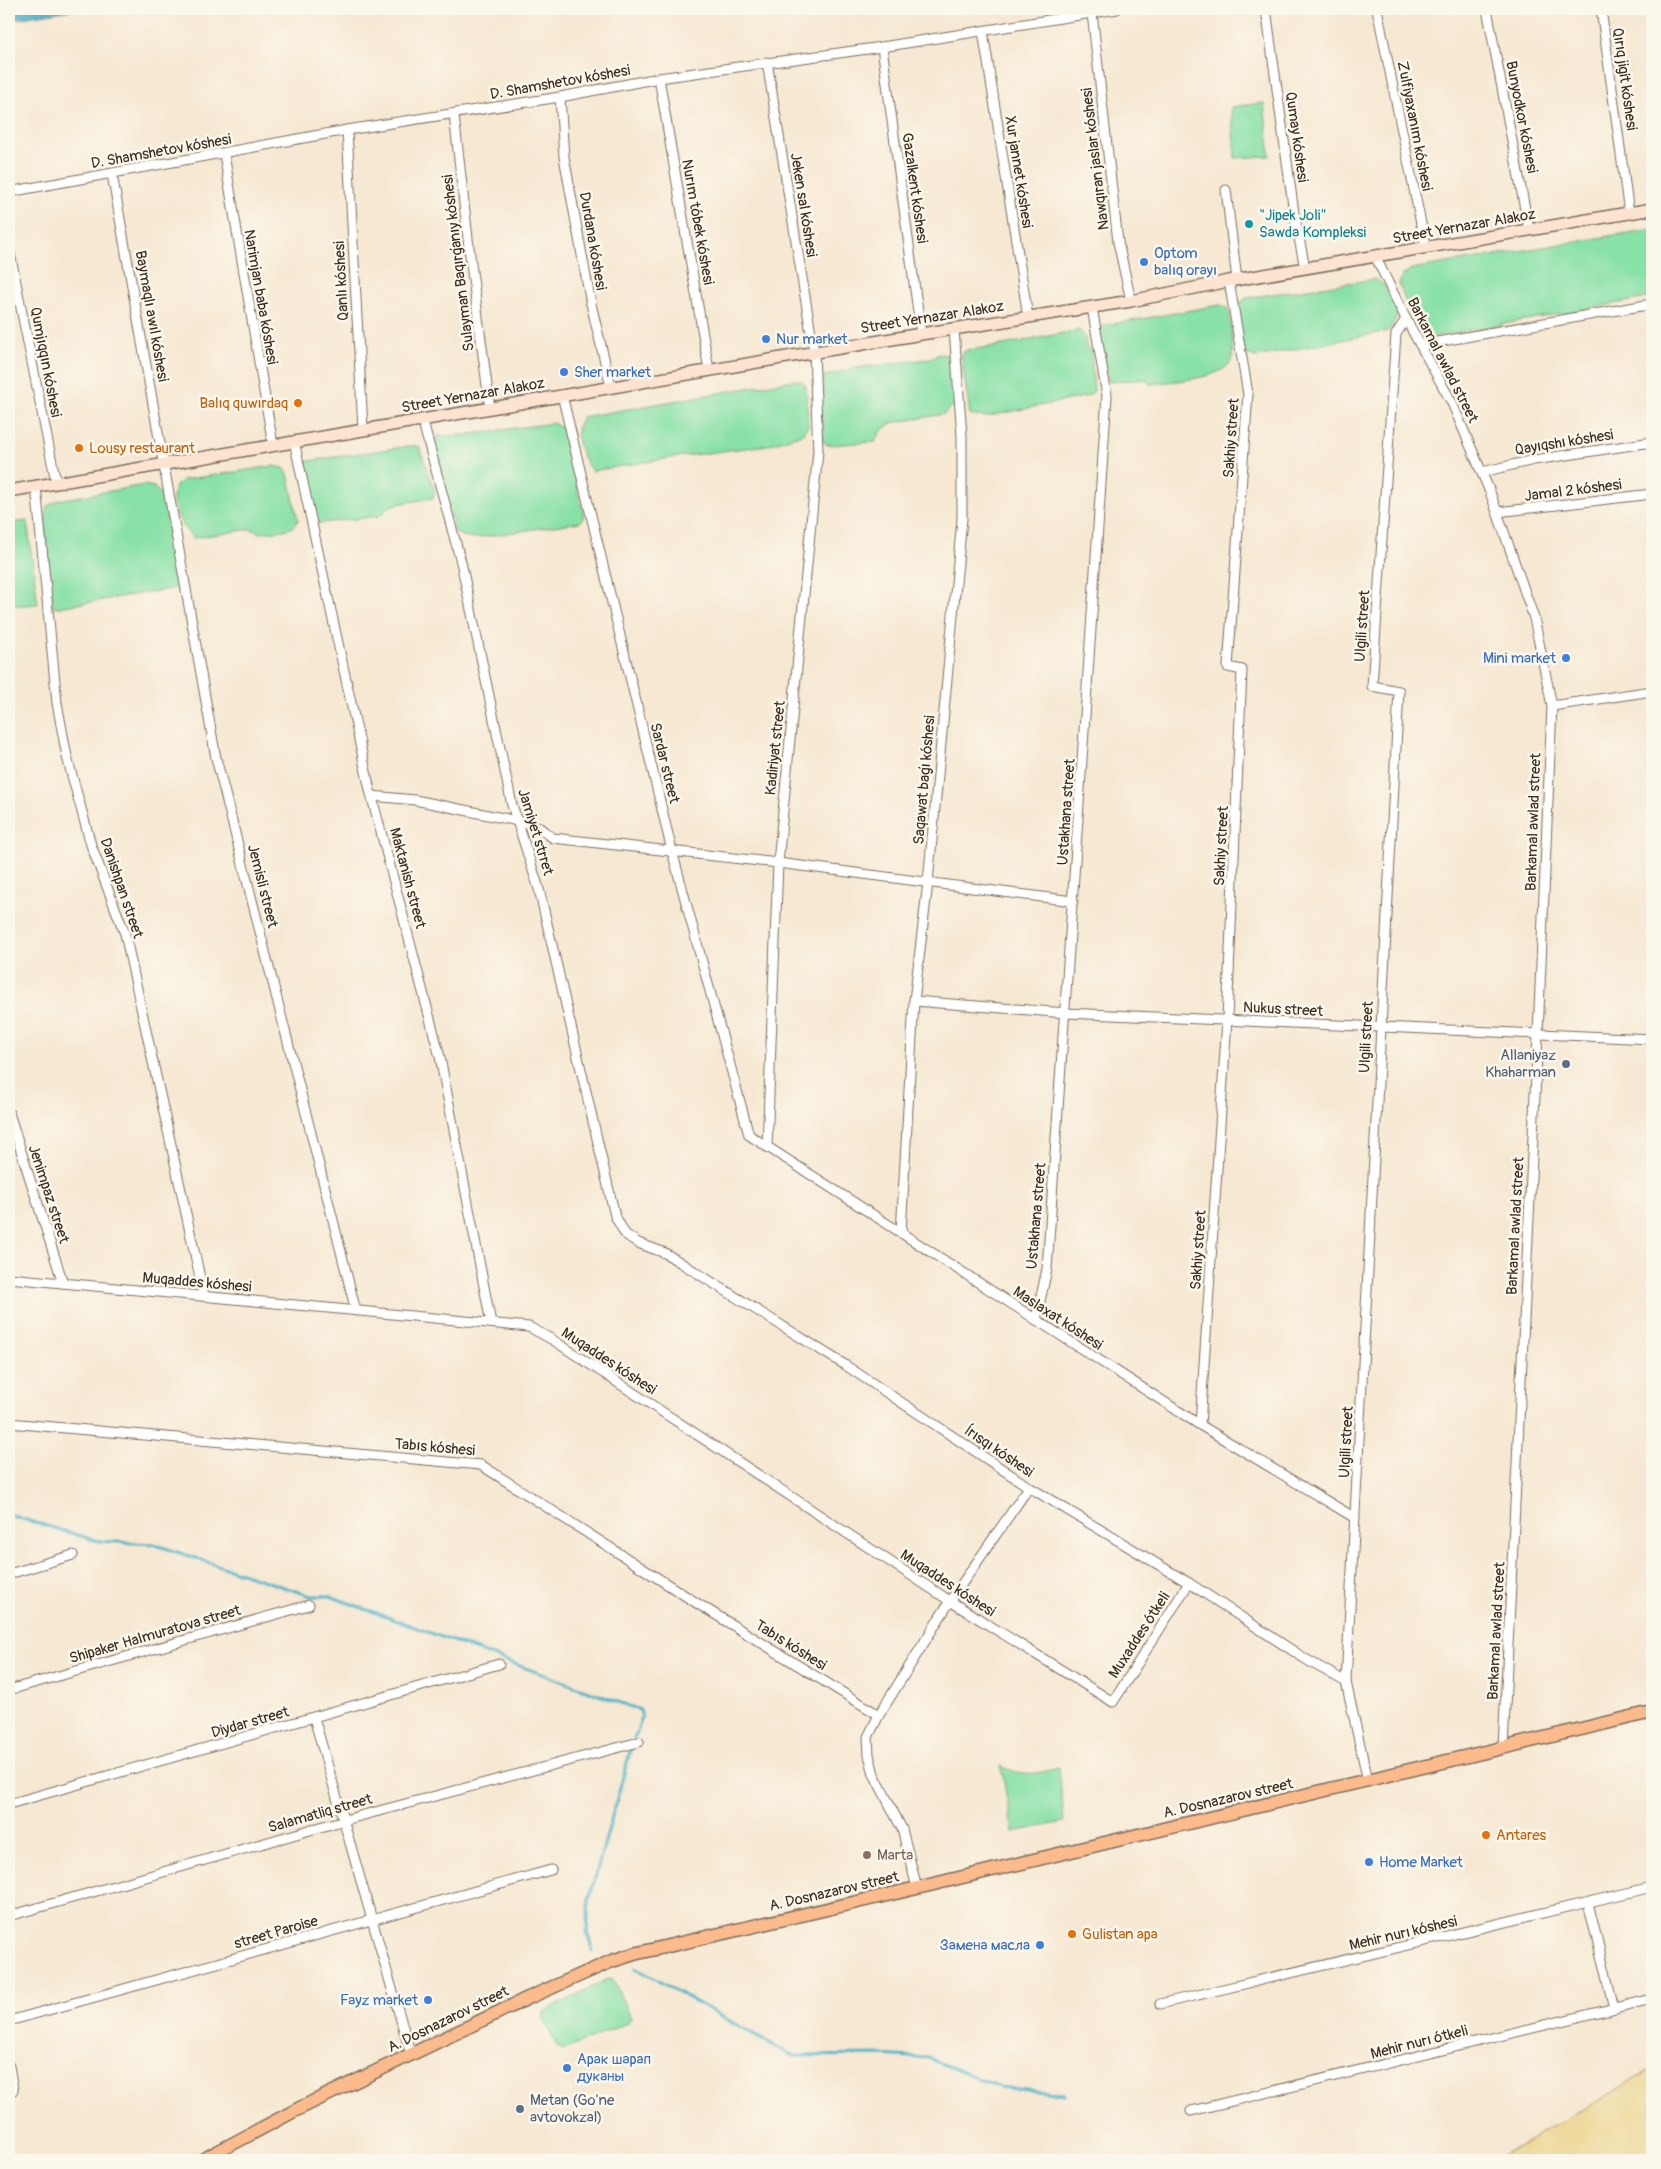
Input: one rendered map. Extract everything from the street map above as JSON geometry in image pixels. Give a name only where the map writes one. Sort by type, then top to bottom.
[{"type":"main road","name":"Street Yernazar Alakoz","points":[[9,491],[814,352],[1131,301],[1305,268],[1652,210]]},
{"type":"main road","name":"A. Dosnazarov street","points":[[202,2160],[298,2109],[528,1998],[612,1961],[709,1936],[918,1888],[1652,1712]]},
{"type":"street","name":"D. Shamshetov kóshesi","points":[[9,192],[347,130],[560,98],[659,78],[882,47],[1117,9]]},
{"type":"street","name":"Qumay kóshesi","points":[[1266,9],[1294,213],[1305,268]]},
{"type":"street","name":"Zulfiyaxanım kóshesi","points":[[1377,9],[1426,248]]},
{"type":"street","name":"Bunyodkor kóshesi","points":[[1487,9],[1529,230]]},
{"type":"street","name":"Qırıq jigit kóshesi","points":[[1601,9],[1630,213]]},
{"type":"street","name":"Nawqıran jaslar kóshesi","points":[[1092,13],[1118,242],[1131,301]]},
{"type":"street","name":"Xur jannet kóshesi","points":[[983,31],[1028,317]]},
{"type":"street","name":"Gazalkent kóshesi","points":[[882,47],[921,334]]},
{"type":"street","name":"Jeken sal kóshesi","points":[[767,62],[814,352]]},
{"type":"street","name":"Nurım tóbek kóshesi","points":[[659,78],[709,370]]},
{"type":"street","name":"Durdana kóshesi","points":[[560,98],[564,157],[591,304],[610,387]]},
{"type":"street","name":"Sulayman Baqırǵanıy kóshesi","points":[[454,115],[490,408]]},
{"type":"street","name":"Qanlı kóshesi","points":[[347,130],[362,429]]},
{"type":"street","name":"Narimjan baba kóshesi","points":[[224,154],[272,445]]},
{"type":"street","name":"Baymaqlı awıl kóshesi","points":[[112,174],[165,463]]},
{"type":"street","name":"Sakhiy street","points":[[1200,1425],[1227,1020],[1242,670],[1228,667],[1248,394],[1233,281],[1226,190]]},
{"type":"street","name":"Qumjıqqın kóshesi","points":[[9,248],[56,482]]},
{"type":"street","name":"Barkamal awlad street","points":[[1375,256],[1406,319],[1452,403],[1482,472],[1534,618],[1552,706],[1503,1748]]},
{"type":"street","points":[[1420,345],[1652,304]]},
{"type":"street","name":"Ustakhana street","points":[[1036,1320],[1047,1269],[1107,396],[1092,307]]},
{"type":"street","name":"Ulgili street","points":[[1368,1781],[1346,1682],[1399,691],[1372,686],[1396,334],[1406,319]]},
{"type":"street","name":"Saqawat baǵı kóshesi","points":[[901,1233],[914,1001],[928,882],[962,519],[962,436],[954,329]]},
{"type":"street","name":"Kadiriyat street","points":[[767,1147],[778,863],[818,451],[814,352]]},
{"type":"street","name":"Sardar street","points":[[562,395],[672,851],[749,1136]]},
{"type":"street","name":"Jamiyet strret","points":[[422,419],[461,562],[512,805],[539,889],[615,1216],[624,1234],[638,1243]]},
{"type":"street","name":"Maktanish street","points":[[294,441],[372,796],[440,1057],[491,1323]]},
{"type":"street","name":"Qayıqshı kóshesi","points":[[1482,472],[1534,460],[1652,442]]},
{"type":"street","name":"Jemisli street","points":[[165,463],[216,758],[356,1310]]},
{"type":"street","name":"Danishpan street","points":[[36,486],[57,703],[67,757],[91,845],[125,934],[204,1296]]},
{"type":"street","name":"Jamal 2 kóshesi","points":[[1497,512],[1652,494]]},
{"type":"street","points":[[1552,706],[1652,691]]},
{"type":"street","points":[[372,796],[415,800],[518,821],[537,826],[553,838],[778,863],[1073,901]]},
{"type":"street","name":"Nukus street","points":[[914,1001],[1066,1012],[1652,1039]]},
{"type":"street","name":"Jenimpaz street","points":[[9,1114],[63,1283]]},
{"type":"street","name":"Maslaxat kóshesi","points":[[749,1136],[1200,1425],[1356,1518]]},
{"type":"street","name":"Írısqı kóshesi","points":[[638,1243],[665,1253],[845,1365],[1029,1487],[1189,1583],[1307,1660],[1346,1682]]},
{"type":"street","name":"Muqaddes kóshesi","points":[[9,1278],[529,1327],[553,1340],[950,1601],[1112,1702]]},
{"type":"street","name":"Tabıs kóshesi","points":[[9,1423],[481,1465],[695,1602],[879,1715]]},
{"type":"street","points":[[918,1888],[902,1829],[874,1774],[869,1755],[868,1737],[879,1715],[950,1601],[1029,1487]]},
{"type":"street","points":[[9,1574],[73,1556]]},
{"type":"street","name":"Muxaddes ótkeli","points":[[1112,1702],[1189,1583]]},
{"type":"street","name":"Shipaker Halmuratova street","points":[[9,1690],[309,1605]]},
{"type":"street","name":"Diydar street","points":[[9,1804],[499,1664]]},
{"type":"street","points":[[314,1718],[345,1820],[411,2056]]},
{"type":"street","name":"Salamatliq street","points":[[9,1916],[345,1820],[639,1742]]},
{"type":"street","name":"street Paroise","points":[[9,2021],[551,1870]]},
{"type":"street","name":"Mehir nurı kóshesi","points":[[1160,2004],[1652,1887]]},
{"type":"street","points":[[1588,1903],[1614,2008]]},
{"type":"street","name":"Mehir nurı ótkeli","points":[[1191,2111],[1652,1999]]},
{"type":"street","points":[[9,2066],[13,2090],[9,2092]]},
{"type":"green space","points":[[1264,103],[1270,156],[1235,158],[1231,107]]},
{"type":"green space","points":[[1652,229],[1652,297],[1426,338],[1407,305],[1399,284],[1402,276],[1411,269]]},
{"type":"green space","points":[[1376,279],[1385,286],[1398,315],[1388,331],[1256,357],[1243,353],[1237,306],[1246,298]]},
{"type":"green space","points":[[1220,305],[1227,308],[1230,314],[1232,357],[1226,367],[1206,376],[1182,380],[1150,384],[1145,379],[1109,382],[1099,332],[1102,326]]},
{"type":"green space","points":[[1079,330],[1085,336],[1086,347],[1091,351],[1094,391],[1088,396],[985,417],[970,415],[961,354],[967,350],[998,346]]},
{"type":"green space","points":[[940,354],[947,355],[950,361],[956,403],[944,414],[891,423],[881,431],[875,442],[827,445],[822,439],[818,383],[820,377],[857,368],[927,359]]},
{"type":"green space","points":[[793,380],[802,381],[806,386],[808,426],[802,434],[768,445],[592,471],[581,452],[577,430],[582,417]]},
{"type":"green space","points":[[553,423],[562,428],[583,511],[583,518],[580,522],[476,538],[462,536],[455,532],[435,453],[434,442],[437,436],[464,435]]},
{"type":"green space","points":[[419,446],[435,492],[433,498],[392,505],[379,516],[314,524],[302,462]]},
{"type":"green space","points":[[274,466],[284,468],[288,474],[298,520],[293,527],[285,530],[260,533],[251,529],[193,538],[183,525],[173,501],[173,493],[176,486],[182,480]]},
{"type":"green space","points":[[144,485],[154,487],[164,497],[176,588],[53,608],[45,528],[47,506],[59,500]]},
{"type":"green space","points":[[27,521],[38,604],[9,606],[9,523]]},
{"type":"green space","points":[[1001,1766],[1023,1773],[1043,1772],[1059,1768],[1064,1822],[1013,1832]]},
{"type":"green space","points":[[608,1979],[613,1980],[631,2018],[627,2023],[564,2050],[557,2047],[543,2017],[545,2011]]},
{"type":"sand","points":[[1652,2069],[1652,2160],[1496,2160]]},
{"type":"water","points":[[9,9],[78,9],[9,20]]},
{"type":"waterway","points":[[9,1515],[98,1541],[153,1544],[311,1596],[330,1596],[640,1710],[642,1718],[634,1739]]},
{"type":"waterway","points":[[593,1951],[587,1932],[589,1900],[631,1748]]},
{"type":"waterway","points":[[635,1968],[793,2056],[880,2055],[928,2058],[999,2087],[1064,2094]]},
{"type":"place","name":"\"Jipek Joli\" Sawda Kompleksi","points":[[1249,224]]},
{"type":"place","name":"Optom balıq orayı","points":[[1144,262]]},
{"type":"place","name":"Nur market","points":[[766,339]]},
{"type":"place","name":"Sher market","points":[[564,372]]},
{"type":"place","name":"Balıq quwırdaq","points":[[298,403]]},
{"type":"place","name":"Lousy restaurant","points":[[79,448]]},
{"type":"place","name":"Mini market","points":[[1566,658]]},
{"type":"place","name":"Allaniyaz Khaharman","points":[[1566,1064]]},
{"type":"place","name":"Antares","points":[[1486,1835]]},
{"type":"place","name":"Marta","points":[[867,1855]]},
{"type":"place","name":"Home Market","points":[[1369,1862]]},
{"type":"place","name":"Gulistan apa","points":[[1072,1934]]},
{"type":"place","name":"Замена масла","points":[[1040,1945]]},
{"type":"place","name":"Fayz market","points":[[428,2000]]},
{"type":"place","name":"Арак шарап дуканы","points":[[567,2068]]},
{"type":"place","name":"Metan (Go'ne avtovokzal)","points":[[520,2109]]}]
